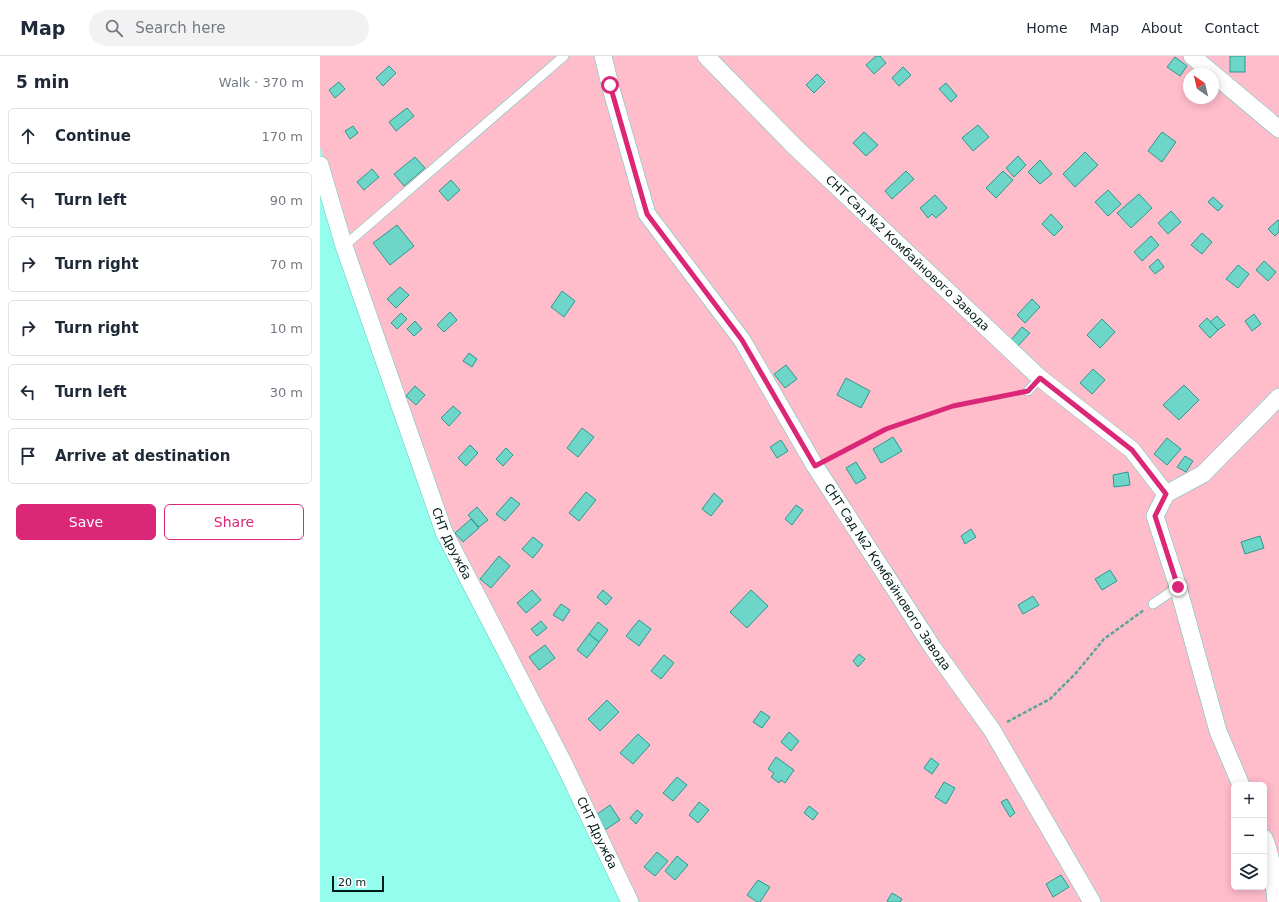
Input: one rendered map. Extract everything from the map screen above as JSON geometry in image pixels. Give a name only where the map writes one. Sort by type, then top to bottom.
[{"type":"street","name":"СНТ Сад №2 Комбайнового Завода","points":[[603,56],[647,214],[742,340],[815,466],[933,648],[992,730],[1092,902]]},
{"type":"street","name":"СНТ Сад №2 Комбайнового Завода","points":[[706,56],[794,146],[1040,378],[1132,450],[1166,494]]},
{"type":"street","points":[[1192,56],[1279,129]]},
{"type":"street","name":"СНТ Дружба","points":[[320,165],[344,246],[444,532],[564,764],[630,902]]},
{"type":"street","points":[[1240,782],[1218,731],[1178,587],[1155,516],[1166,494],[1203,474],[1279,397]]},
{"type":"street","points":[[1267,845],[1276,902]]},
{"type":"lane","points":[[344,246],[564,56]]},
{"type":"lane","points":[[1028,391],[1040,378]]},
{"type":"lane","points":[[1153,604],[1178,587]]},
{"type":"path","points":[[815,466],[886,429],[953,406],[1028,391]]},
{"type":"path","points":[[992,730],[1050,699],[1076,673],[1104,639],[1153,604]]},
{"type":"shaded area","points":[[320,56],[1279,56],[1279,902],[635,902],[451,530],[352,256],[320,147]]},
{"type":"building","points":[[876,56],[880,56],[886,63],[874,74],[866,65]]},
{"type":"building","points":[[1230,56],[1245,56],[1245,72],[1230,72]]},
{"type":"building","points":[[1175,57],[1187,66],[1183,68],[1183,72],[1180,76],[1167,67]]},
{"type":"building","points":[[389,66],[396,73],[383,86],[376,78]]},
{"type":"building","points":[[903,67],[911,75],[899,86],[892,78]]},
{"type":"building","points":[[817,74],[825,82],[814,93],[806,85]]},
{"type":"building","points":[[339,82],[345,89],[335,98],[329,90]]},
{"type":"building","points":[[946,83],[957,96],[951,102],[939,89]]},
{"type":"building","points":[[407,108],[414,116],[396,131],[389,122]]},
{"type":"building","points":[[978,125],[989,137],[973,151],[962,138]]},
{"type":"building","points":[[353,126],[358,133],[350,139],[345,131]]},
{"type":"building","points":[[864,132],[878,145],[866,156],[853,143]]},
{"type":"building","points":[[1162,132],[1176,142],[1162,162],[1148,151]]},
{"type":"building","points":[[1085,152],[1098,165],[1075,187],[1063,174]]},
{"type":"building","points":[[1018,156],[1026,165],[1014,177],[1006,168]]},
{"type":"building","points":[[415,157],[425,168],[404,186],[394,174]]},
{"type":"building","points":[[1040,160],[1052,174],[1040,184],[1028,172]]},
{"type":"building","points":[[372,169],[379,177],[364,190],[357,182]]},
{"type":"building","points":[[906,171],[914,179],[892,199],[885,191]]},
{"type":"building","points":[[1003,171],[1013,180],[996,198],[986,188]]},
{"type":"building","points":[[451,180],[460,190],[448,201],[439,191]]},
{"type":"building","points":[[1108,190],[1121,204],[1108,216],[1095,202]]},
{"type":"building","points":[[1139,194],[1152,208],[1131,228],[1117,213]]},
{"type":"building","points":[[935,195],[947,208],[936,218],[932,214],[928,218],[920,208]]},
{"type":"building","points":[[1213,197],[1223,206],[1218,211],[1208,202]]},
{"type":"building","points":[[1171,211],[1181,222],[1168,234],[1158,223]]},
{"type":"building","points":[[1051,214],[1063,227],[1054,236],[1042,224]]},
{"type":"building","points":[[1278,220],[1279,232],[1275,236],[1268,229]]},
{"type":"building","points":[[397,225],[414,246],[390,265],[373,243]]},
{"type":"building","points":[[1202,233],[1212,242],[1202,254],[1191,245]]},
{"type":"building","points":[[1151,236],[1159,245],[1142,261],[1134,252]]},
{"type":"building","points":[[1158,259],[1164,267],[1155,274],[1149,267]]},
{"type":"building","points":[[1264,261],[1276,272],[1268,281],[1256,270]]},
{"type":"building","points":[[1238,265],[1249,274],[1238,288],[1226,279]]},
{"type":"building","points":[[400,287],[409,295],[396,308],[387,299]]},
{"type":"building","points":[[562,291],[575,301],[564,317],[551,307]]},
{"type":"building","points":[[1032,299],[1040,307],[1025,323],[1017,315]]},
{"type":"building","points":[[450,312],[457,320],[444,332],[437,325]]},
{"type":"building","points":[[401,313],[407,319],[397,329],[391,323]]},
{"type":"building","points":[[1254,314],[1261,324],[1252,331],[1245,321]]},
{"type":"building","points":[[1217,316],[1225,325],[1218,330],[1210,322]]},
{"type":"building","points":[[1207,318],[1218,330],[1210,338],[1199,326]]},
{"type":"building","points":[[1102,319],[1115,332],[1100,348],[1087,335]]},
{"type":"building","points":[[415,321],[422,329],[414,336],[407,329]]},
{"type":"building","points":[[1022,327],[1030,333],[1018,346],[1011,340]]},
{"type":"building","points":[[469,353],[477,359],[472,367],[463,361]]},
{"type":"building","points":[[786,365],[797,379],[785,388],[774,374]]},
{"type":"building","points":[[1093,369],[1105,380],[1092,394],[1080,383]]},
{"type":"building","points":[[846,378],[870,391],[861,408],[837,395]]},
{"type":"building","points":[[1184,385],[1199,400],[1179,420],[1163,405]]},
{"type":"building","points":[[415,386],[425,395],[416,405],[406,396]]},
{"type":"building","points":[[453,406],[461,413],[449,426],[441,418]]},
{"type":"building","points":[[582,428],[594,437],[578,457],[567,448]]},
{"type":"building","points":[[893,437],[902,451],[881,463],[873,449]]},
{"type":"building","points":[[1167,438],[1181,449],[1167,465],[1154,454]]},
{"type":"building","points":[[781,440],[788,451],[777,458],[770,447]]},
{"type":"building","points":[[470,445],[478,453],[466,466],[458,458]]},
{"type":"building","points":[[506,448],[513,455],[503,466],[496,459]]},
{"type":"building","points":[[1185,456],[1193,461],[1186,472],[1177,467]]},
{"type":"building","points":[[856,462],[866,478],[856,484],[846,468]]},
{"type":"building","points":[[1128,472],[1130,485],[1114,487],[1113,475]]},
{"type":"building","points":[[586,492],[596,500],[579,521],[569,513]]},
{"type":"building","points":[[714,493],[723,501],[711,516],[702,509]]},
{"type":"building","points":[[511,497],[520,504],[505,521],[496,514]]},
{"type":"building","points":[[796,505],[803,510],[792,525],[785,519]]},
{"type":"building","points":[[477,507],[488,520],[479,527],[468,515]]},
{"type":"building","points":[[471,519],[479,528],[463,542],[455,533]]},
{"type":"building","points":[[971,529],[976,537],[965,544],[961,536]]},
{"type":"building","points":[[1260,536],[1264,548],[1245,554],[1241,542]]},
{"type":"building","points":[[533,537],[543,545],[533,558],[522,549]]},
{"type":"building","points":[[499,556],[510,566],[491,588],[480,579]]},
{"type":"building","points":[[1110,570],[1117,581],[1102,590],[1095,579]]},
{"type":"building","points":[[532,590],[541,600],[526,613],[517,603]]},
{"type":"building","points":[[603,590],[612,598],[606,605],[597,597]]},
{"type":"building","points":[[751,590],[768,606],[747,628],[730,612]]},
{"type":"building","points":[[1033,596],[1039,605],[1023,614],[1018,605]]},
{"type":"building","points":[[561,604],[570,610],[563,621],[553,615]]},
{"type":"building","points":[[639,620],[651,629],[639,646],[626,636]]},
{"type":"building","points":[[541,621],[547,628],[537,636],[531,629]]},
{"type":"building","points":[[598,622],[608,630],[599,642],[589,634]]},
{"type":"building","points":[[589,634],[599,642],[587,658],[577,650]]},
{"type":"building","points":[[545,645],[555,658],[539,670],[529,657]]},
{"type":"building","points":[[859,654],[865,659],[858,667],[853,661]]},
{"type":"building","points":[[664,655],[674,663],[661,679],[651,671]]},
{"type":"building","points":[[607,700],[619,712],[600,731],[588,719]]},
{"type":"building","points":[[761,711],[770,717],[762,728],[753,722]]},
{"type":"building","points":[[789,732],[799,741],[791,751],[781,742]]},
{"type":"building","points":[[638,734],[650,745],[633,764],[620,753]]},
{"type":"building","points":[[776,757],[794,770],[785,783],[781,780],[779,783],[771,777],[774,773],[768,769]]},
{"type":"building","points":[[931,758],[939,764],[932,774],[924,768]]},
{"type":"building","points":[[677,777],[687,785],[673,801],[663,793]]},
{"type":"building","points":[[944,782],[955,788],[946,804],[935,797]]},
{"type":"building","points":[[1007,799],[1015,813],[1010,817],[1001,802]]},
{"type":"building","points":[[699,802],[709,810],[698,823],[689,815]]},
{"type":"building","points":[[610,805],[620,820],[605,830],[596,815]]},
{"type":"building","points":[[809,806],[818,813],[813,820],[804,813]]},
{"type":"building","points":[[637,810],[643,815],[636,824],[630,818]]},
{"type":"building","points":[[657,852],[668,861],[655,876],[644,867]]},
{"type":"building","points":[[677,856],[688,865],[675,880],[665,871]]},
{"type":"building","points":[[1061,875],[1069,887],[1053,897],[1046,884]]},
{"type":"building","points":[[758,880],[770,887],[760,902],[757,902],[747,895]]},
{"type":"building","points":[[892,893],[902,899],[900,902],[887,901]]},
{"type":"route","points":[[610,85],[647,214],[742,340],[815,466],[886,429],[953,406],[1028,391],[1040,378],[1132,450],[1166,494],[1155,516],[1178,587]]}]
